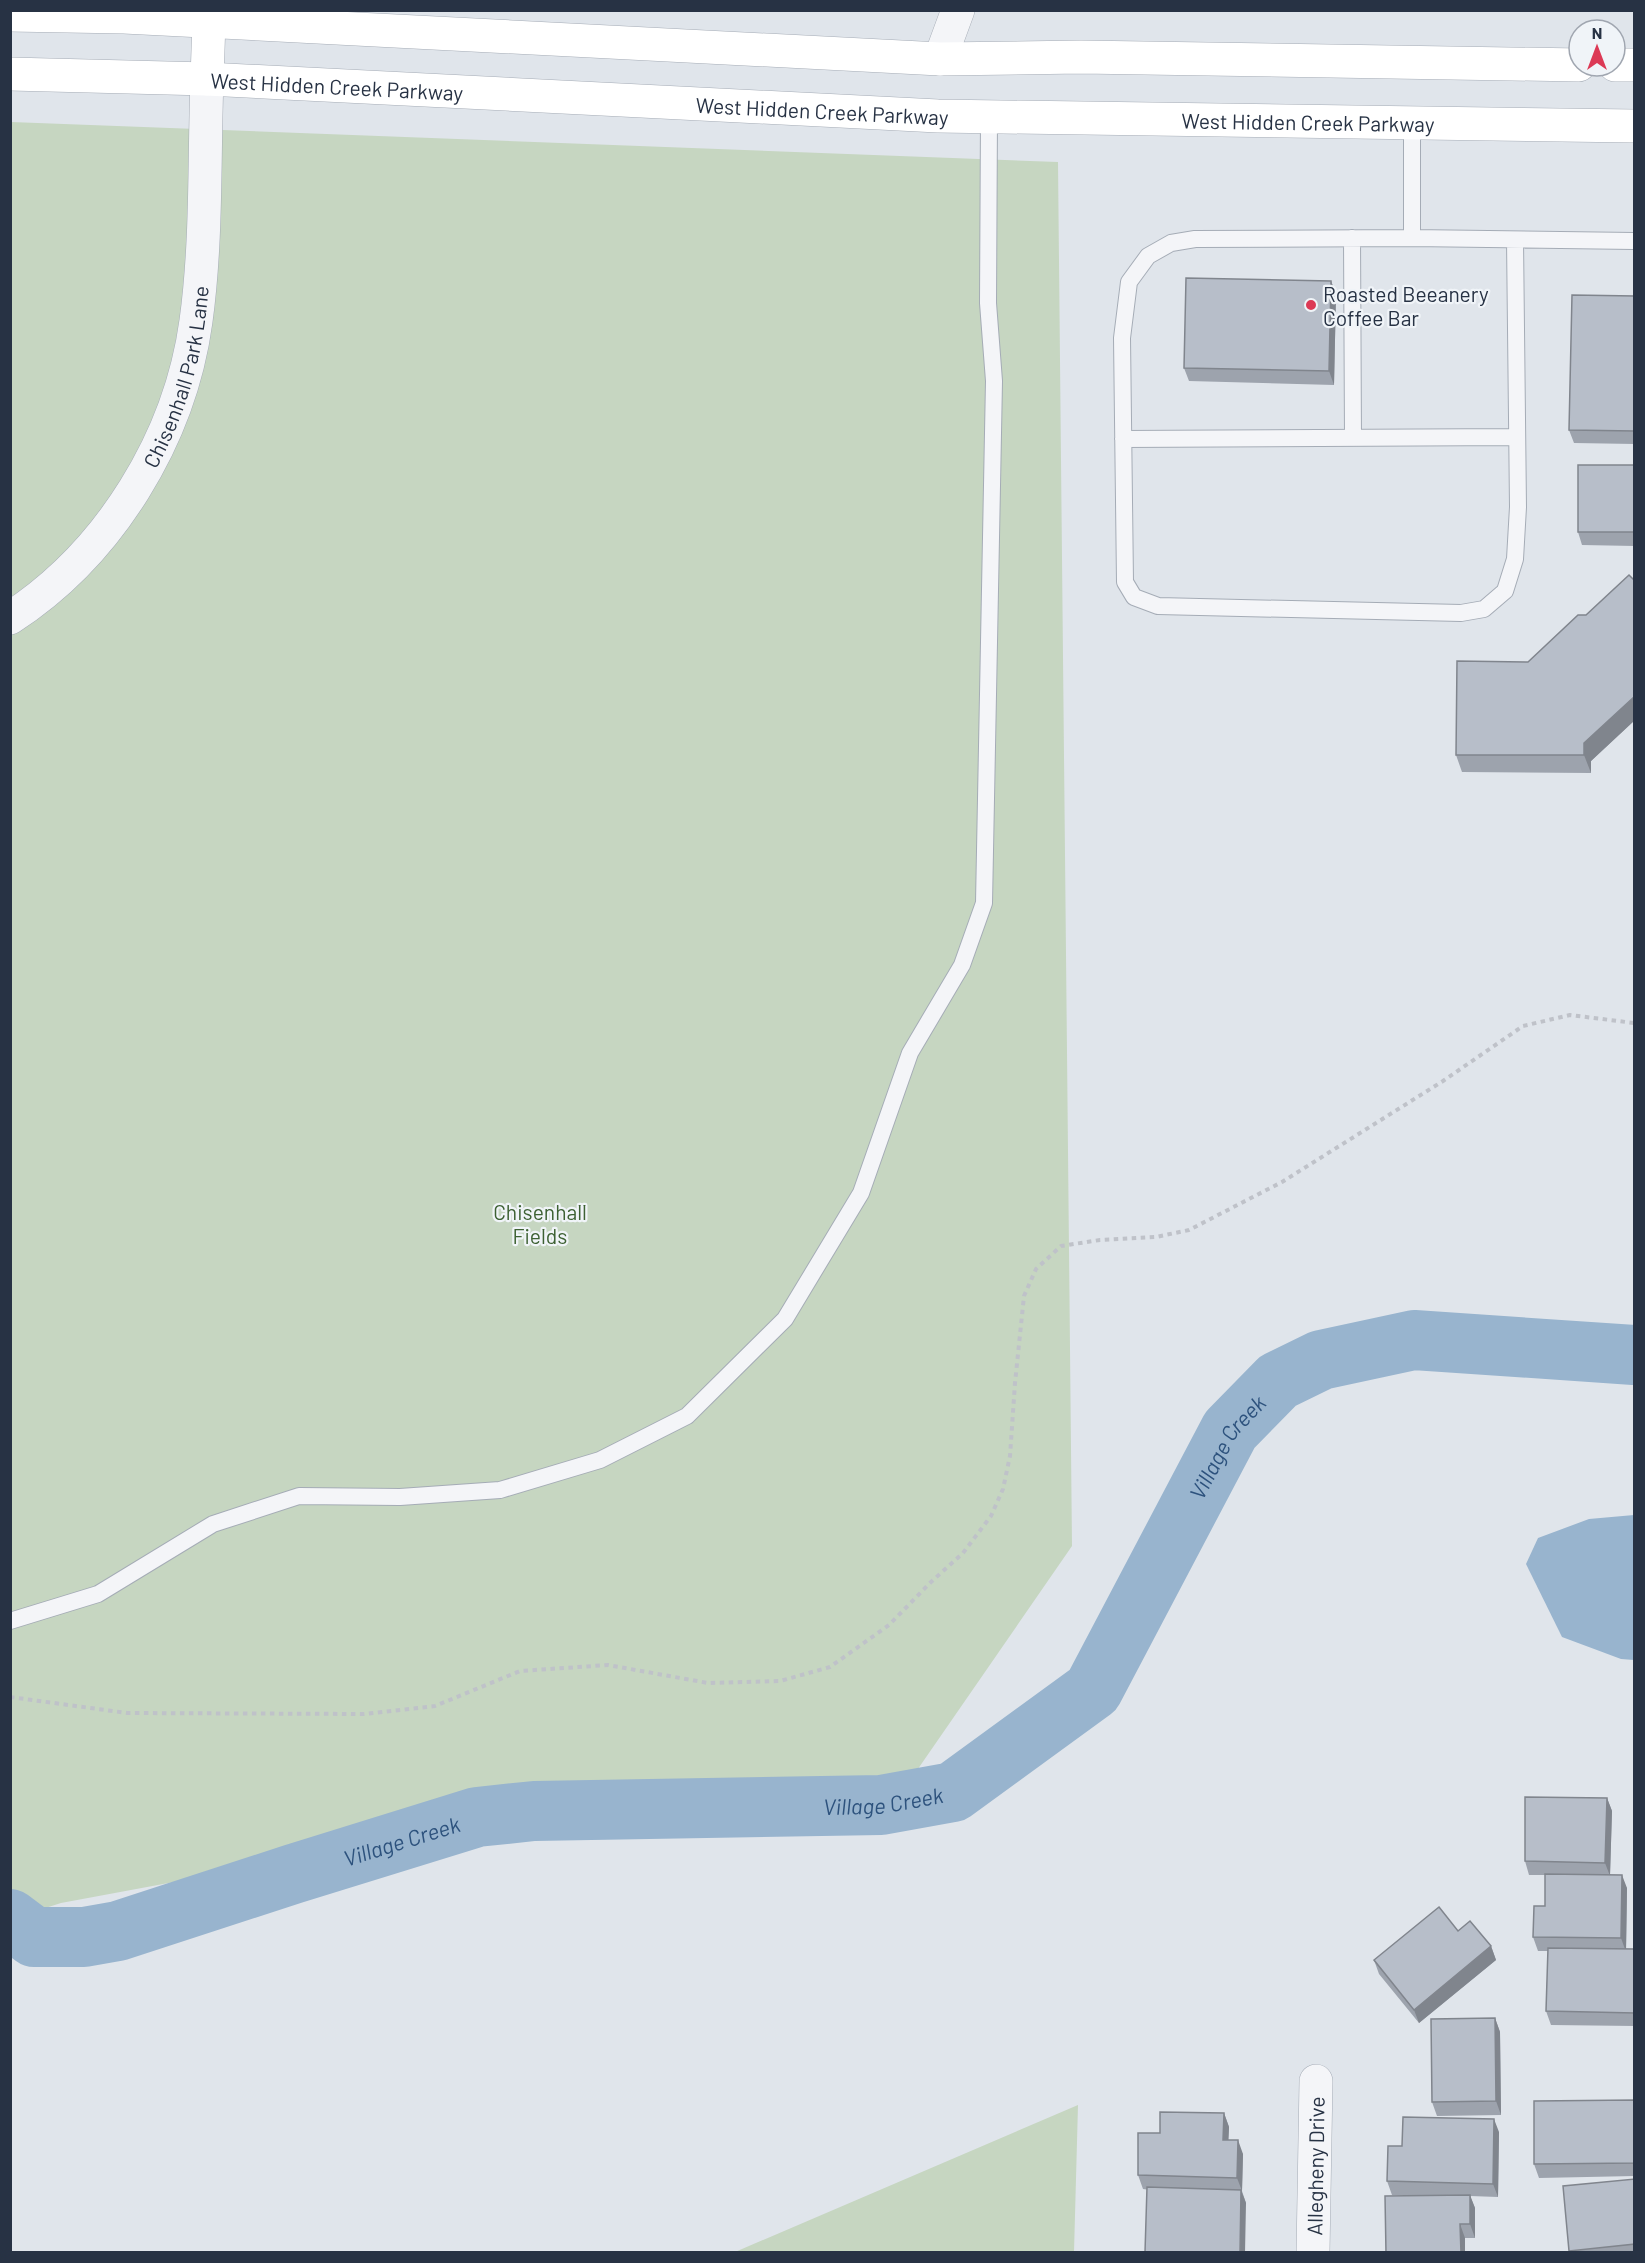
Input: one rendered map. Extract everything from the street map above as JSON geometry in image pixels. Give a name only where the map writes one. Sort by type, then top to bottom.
[{"type":"main road","points":[[10,15],[124,16],[940,59],[1081,57],[1567,64]]},
{"type":"main road","points":[[207,79],[209,21]]},
{"type":"main road","name":"West Hidden Creek Parkway","points":[[10,74],[207,79],[938,116],[1635,126]]},
{"type":"street","points":[[940,59],[958,10]]},
{"type":"street","name":"Chisenhall Park Lane","points":[[10,618],[63,577],[103,534],[135,487],[163,436],[170,417],[183,379],[196,322],[202,256],[207,79]]},
{"type":"street","name":"Allegheny Drive","points":[[1313,2253],[1316,2081]]},
{"type":"lane","points":[[10,1621],[98,1594],[213,1524],[299,1496],[400,1497],[500,1490],[600,1460],[687,1416],[785,1319],[861,1193],[910,1053],[962,965],[984,903],[994,381],[988,303],[989,117]]},
{"type":"lane","points":[[1412,123],[1412,238]]},
{"type":"lane","points":[[1352,238],[1353,437]]},
{"type":"lane","points":[[1515,240],[1518,507],[1515,559],[1505,591],[1484,609],[1461,613],[1158,606],[1134,597],[1125,582],[1122,338],[1129,282],[1148,256],[1171,243],[1195,239],[1412,238],[1635,241]]},
{"type":"lane","points":[[1123,439],[1517,437]]},
{"type":"path","points":[[10,1697],[127,1713],[364,1714],[435,1706],[520,1671],[608,1665],[708,1683],[780,1681],[830,1667],[889,1625],[963,1553],[991,1516],[1003,1489],[1010,1456],[1024,1296],[1036,1269],[1061,1246],[1100,1240],[1156,1237],[1189,1230],[1291,1177],[1443,1081],[1523,1026],[1570,1015],[1635,1023]]},
{"type":"green space","name":"Chisenhall Fields","points":[[11,122],[1058,162],[1072,1546],[902,1792],[508,1820],[61,1903],[11,1919]]},
{"type":"green space","points":[[1078,2105],[1074,2252],[735,2252]]},
{"type":"water","points":[[1634,1515],[1634,1660],[1621,1659],[1562,1637],[1526,1564],[1538,1538],[1589,1519]]},
{"type":"building","points":[[1186,278],[1331,281],[1329,371],[1184,368]]},
{"type":"building","points":[[1572,295],[1635,296],[1635,431],[1569,430]]},
{"type":"building","points":[[1578,465],[1635,465],[1635,532],[1578,532]]},
{"type":"building","points":[[1629,575],[1635,581],[1635,696],[1584,743],[1584,755],[1456,755],[1457,661],[1528,662],[1578,615],[1586,615]]},
{"type":"building","points":[[1525,1797],[1607,1798],[1605,1863],[1525,1861]]},
{"type":"building","points":[[1545,1874],[1622,1875],[1621,1938],[1533,1937],[1534,1906],[1545,1906]]},
{"type":"building","points":[[1439,1907],[1458,1931],[1470,1921],[1491,1946],[1414,2010],[1374,1960]]},
{"type":"building","points":[[1548,1948],[1635,1949],[1635,2013],[1546,2011]]},
{"type":"building","points":[[1495,2018],[1496,2101],[1432,2102],[1431,2019]]},
{"type":"building","points":[[1635,2100],[1635,2163],[1534,2164],[1534,2101]]},
{"type":"building","points":[[1160,2112],[1224,2113],[1223,2140],[1238,2140],[1237,2178],[1138,2175],[1138,2133],[1160,2133]]},
{"type":"building","points":[[1403,2117],[1494,2119],[1493,2184],[1387,2181],[1388,2146],[1402,2146]]},
{"type":"building","points":[[1635,2179],[1635,2244],[1569,2251],[1563,2186]]},
{"type":"building","points":[[1147,2187],[1241,2190],[1240,2253],[1145,2252]]},
{"type":"building","points":[[1470,2195],[1470,2224],[1460,2224],[1461,2253],[1386,2253],[1385,2196]]},
{"type":"waterway","name":"Village Creek","points":[[10,1919],[34,1937],[84,1937],[118,1931],[477,1817],[534,1811],[881,1805],[953,1792],[1093,1690],[1230,1430],[1278,1381],[1321,1360],[1414,1340],[1634,1355]]},
{"type":"place","name":"Roasted Beeanery Coffee Bar","points":[[1311,305]]}]
